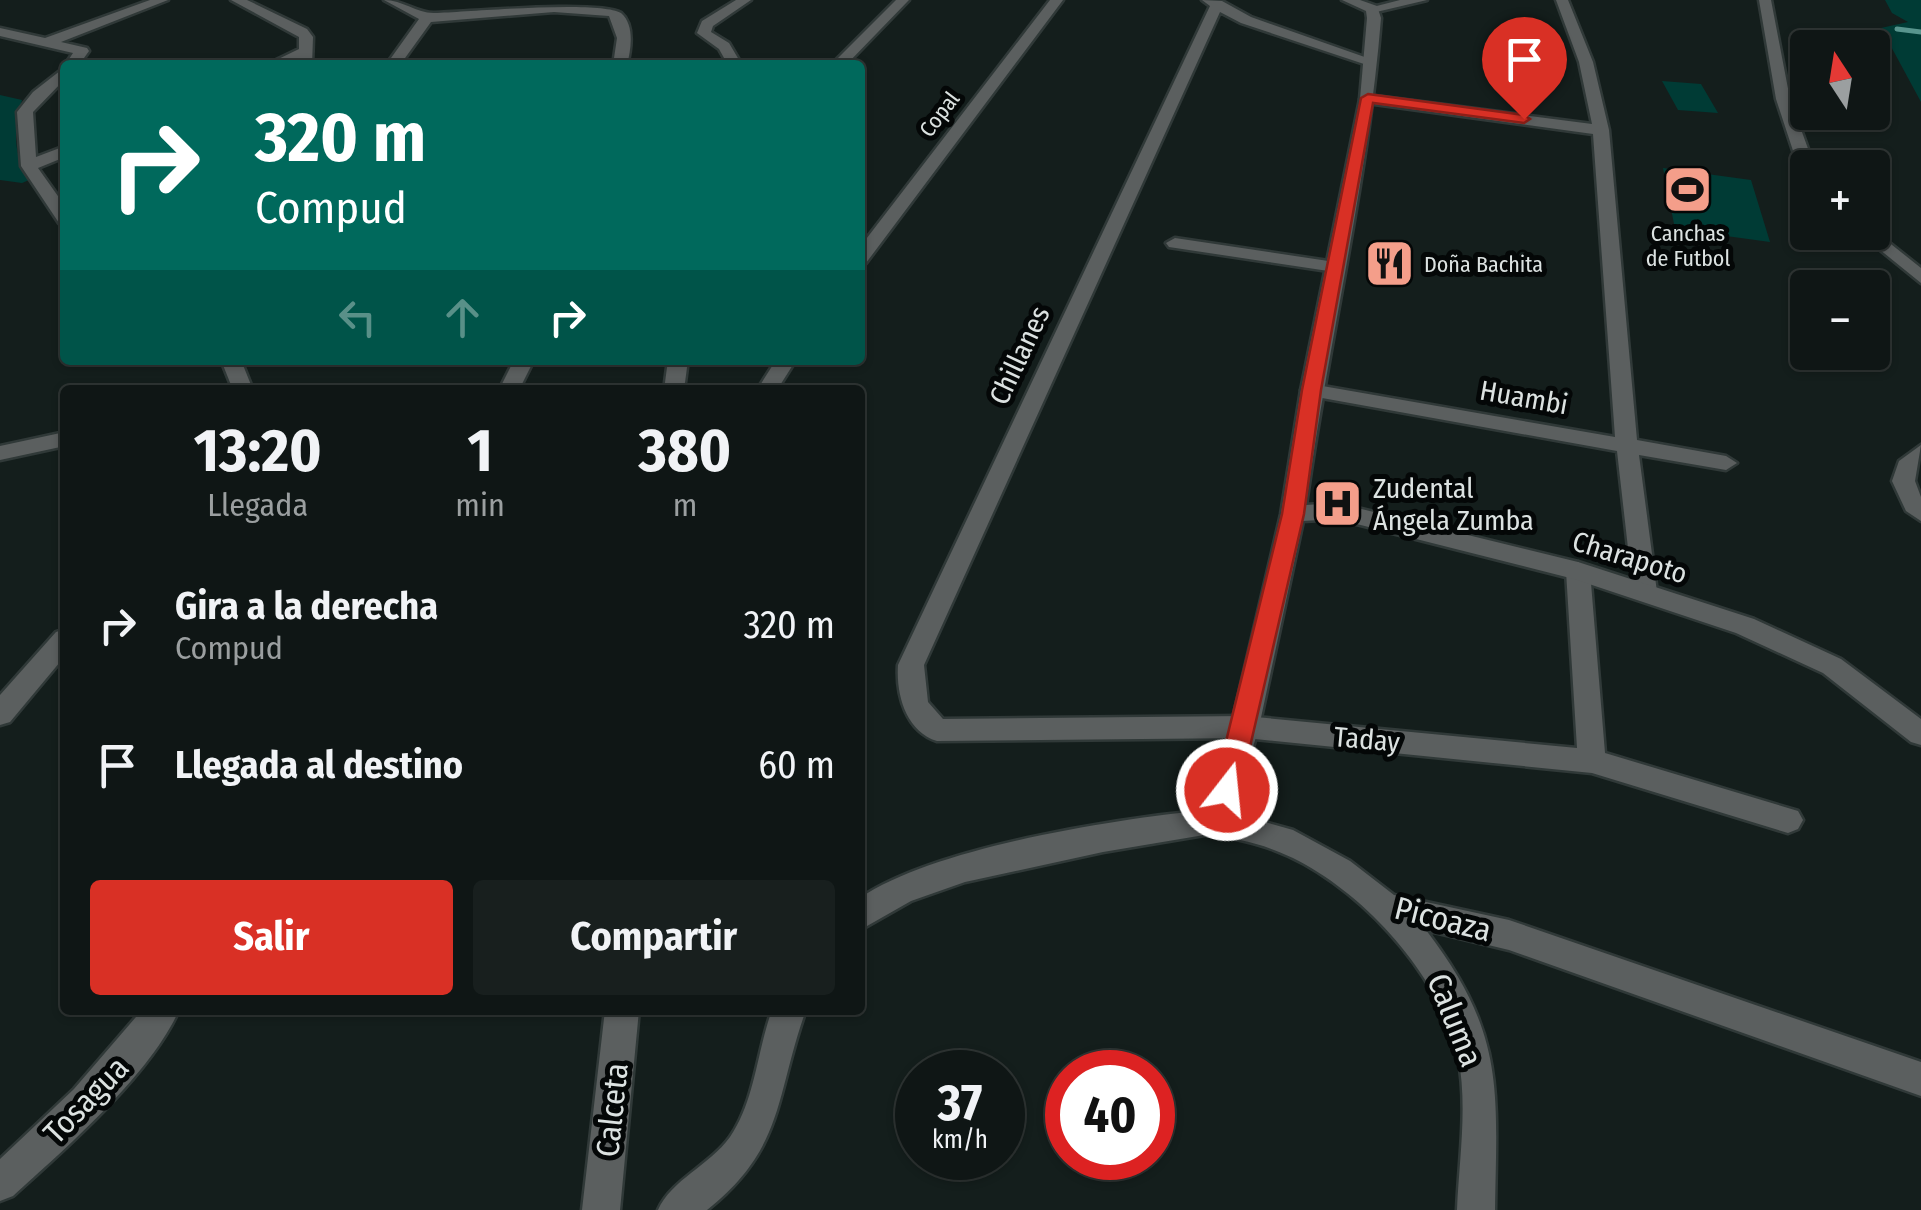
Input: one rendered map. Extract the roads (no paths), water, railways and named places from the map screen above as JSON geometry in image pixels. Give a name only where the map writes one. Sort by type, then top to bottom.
[{"type":"street","points":[[45,43],[162,0]]},
{"type":"street","points":[[237,0],[302,32],[306,37],[305,58]]},
{"type":"street","points":[[390,0],[427,18],[563,4],[596,6],[612,11],[618,18],[625,49],[622,60]]},
{"type":"street","points":[[731,60],[724,46],[704,33],[708,24],[745,0]]},
{"type":"street","points":[[843,60],[903,0]]},
{"type":"street","name":"Copal","points":[[865,252],[1057,0]]},
{"type":"street","points":[[1348,0],[1372,9],[1421,0]]},
{"type":"street","points":[[1562,0],[1586,62],[1601,130],[1627,446],[1644,592]]},
{"type":"street","points":[[1765,0],[1783,99],[1800,150]]},
{"type":"street","points":[[1213,2],[1246,20],[1369,61]]},
{"type":"street","name":"Chillanes","points":[[937,730],[918,713],[911,699],[911,665],[1213,2]]},
{"type":"street","points":[[1218,822],[1245,727],[1293,514],[1311,390],[1368,98],[1372,9]]},
{"type":"street","points":[[397,60],[427,18]]},
{"type":"street","points":[[0,32],[82,52],[76,60]]},
{"type":"street","points":[[60,76],[25,112],[29,166],[60,212]]},
{"type":"street","points":[[1368,98],[1601,130]]},
{"type":"street","points":[[29,166],[60,153]]},
{"type":"street","points":[[1175,243],[1335,267]]},
{"type":"street","points":[[1888,250],[1921,277]]},
{"type":"street","name":"Huambi","points":[[1311,390],[1726,463]]},
{"type":"street","points":[[0,453],[60,441]]},
{"type":"street","points":[[1921,452],[1910,460],[1902,474],[1906,492],[1921,513]]},
{"type":"street","name":"Charapoto","points":[[1293,514],[1337,511],[1578,571],[1767,634],[1832,666],[1921,734]]},
{"type":"street","points":[[1578,571],[1592,760]]},
{"type":"street","points":[[0,714],[60,645]]},
{"type":"street","name":"Taday","points":[[937,730],[1245,727],[1592,760],[1788,820]]},
{"type":"street","name":"Picoaza","points":[[865,912],[924,879],[1153,827],[1218,822],[1283,840],[1340,870],[1386,907],[1509,936],[1921,1079]]},
{"type":"street","name":"Caluma","points":[[1386,907],[1437,970],[1460,1016],[1478,1073],[1476,1210]]},
{"type":"street","name":"Tosagua","points":[[0,1182],[60,1130],[126,1062],[159,1015]]},
{"type":"street","name":"Calceta","points":[[602,1210],[622,1015]]},
{"type":"street","points":[[677,1210],[734,1163],[745,1147],[756,1126],[786,1015]]},
{"type":"waterway","points":[[1897,29],[1921,32]]},
{"type":"place","name":"Canchas de Futbol","points":[[1688,189]]},
{"type":"place","name":"Doña Bachita","points":[[1389,264]]},
{"type":"place","name":"Zudental Ángela Zumba","points":[[1338,504]]}]
